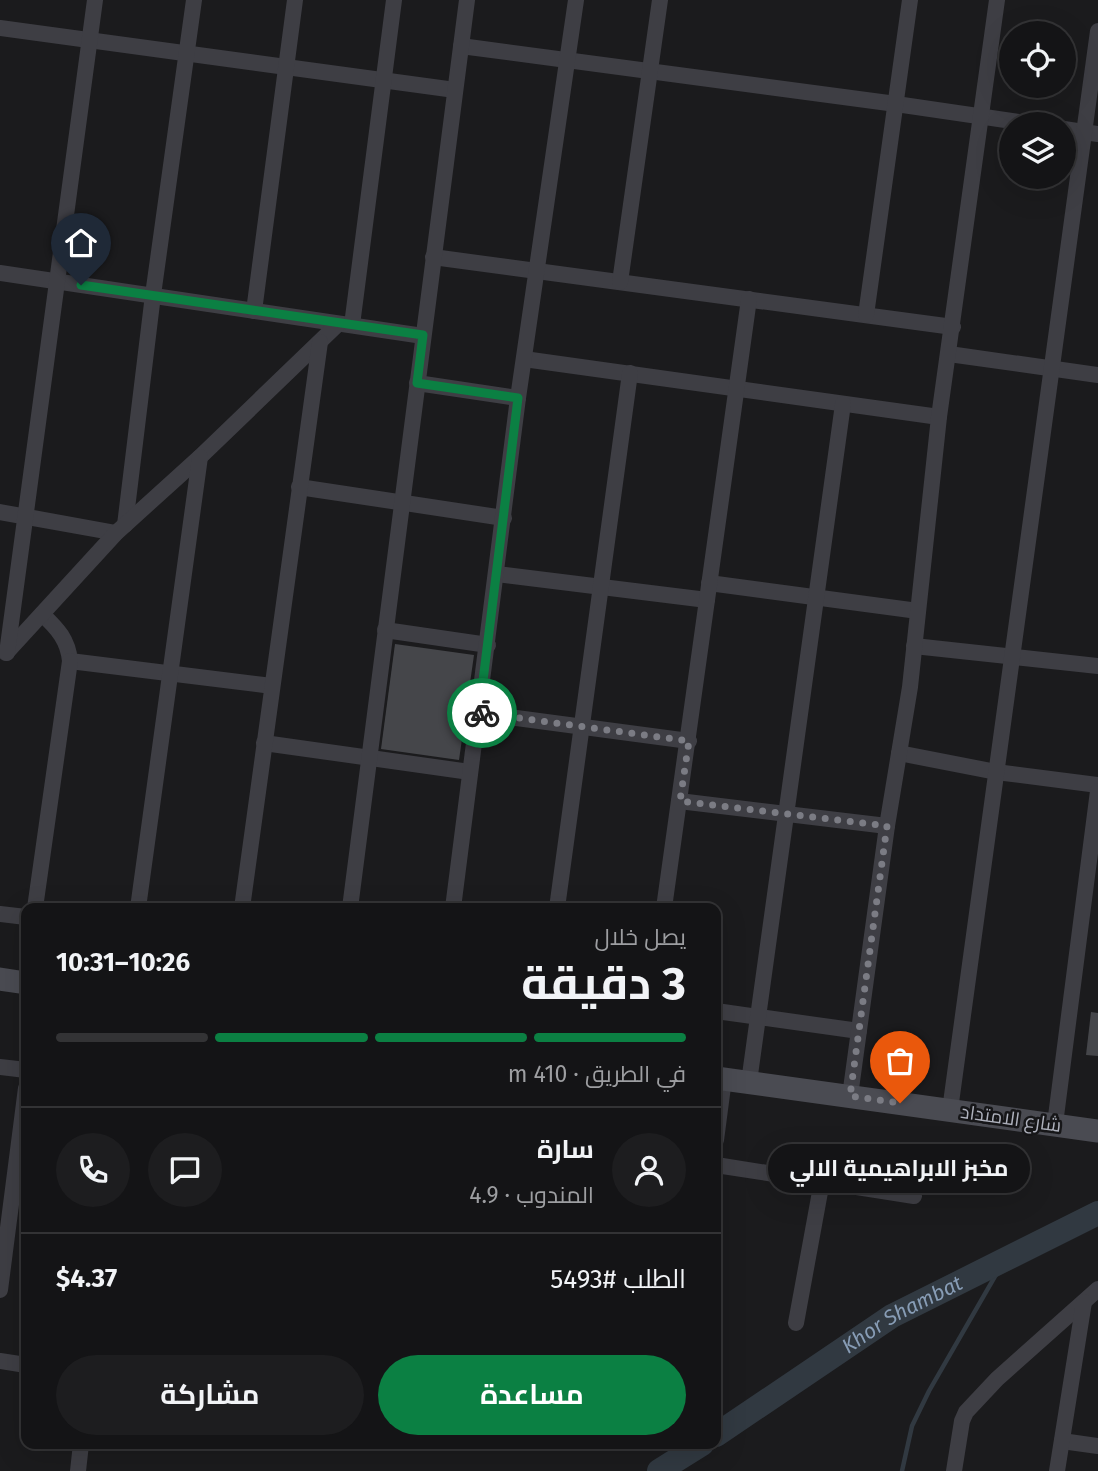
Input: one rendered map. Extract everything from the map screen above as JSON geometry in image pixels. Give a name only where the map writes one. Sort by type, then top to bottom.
[{"type":"street","points":[[3,657],[95,0]]},
{"type":"street","points":[[121,529],[194,0]]},
{"type":"street","points":[[254,311],[295,0]]},
{"type":"street","points":[[3,657],[121,529],[320,342],[345,324],[394,0]]},
{"type":"street","points":[[351,903],[467,0]]},
{"type":"street","points":[[454,903],[518,398],[576,0]]},
{"type":"street","points":[[620,282],[660,0]]},
{"type":"street","points":[[866,316],[910,0]]},
{"type":"street","points":[[850,1096],[914,646],[939,417],[997,0]]},
{"type":"street","points":[[0,28],[455,90]]},
{"type":"street","points":[[950,1110],[1051,369],[1091,133],[1098,31]]},
{"type":"street","points":[[461,46],[999,119]]},
{"type":"street","points":[[433,257],[953,327]]},
{"type":"street","points":[[0,273],[423,335]]},
{"type":"street","points":[[665,903],[749,299]]},
{"type":"street","points":[[243,903],[320,342]]},
{"type":"street","points":[[949,354],[1098,375]]},
{"type":"street","points":[[524,359],[939,417]]},
{"type":"street","points":[[558,903],[630,373]]},
{"type":"street","points":[[417,383],[518,398]]},
{"type":"street","points":[[749,1082],[843,404]]},
{"type":"street","points":[[139,903],[200,457]]},
{"type":"street","points":[[299,487],[504,518]]},
{"type":"street","points":[[0,512],[121,529]]},
{"type":"street","points":[[497,574],[707,600]]},
{"type":"street","points":[[709,583],[918,611]]},
{"type":"street","points":[[36,903],[70,662],[68,646],[42,614]]},
{"type":"street","points":[[385,630],[488,645]]},
{"type":"street","points":[[914,646],[1098,666]]},
{"type":"street","points":[[70,662],[272,686]]},
{"type":"street","points":[[479,713],[689,741]]},
{"type":"street","points":[[264,743],[470,772]]},
{"type":"street","points":[[899,753],[996,772],[1098,785]]},
{"type":"street","points":[[1055,1124],[1095,833],[1098,791]]},
{"type":"street","points":[[680,801],[887,826]]},
{"type":"street","points":[[0,914],[21,916]]},
{"type":"street","points":[[0,979],[21,977]]},
{"type":"street","points":[[721,1012],[859,1031]]},
{"type":"street","points":[[0,1067],[21,1069]]},
{"type":"street","name":"شارع الامتداد","points":[[721,1078],[1098,1131]]},
{"type":"street","points":[[0,1290],[21,1127]]},
{"type":"street","points":[[721,1167],[914,1196]]},
{"type":"street","points":[[796,1323],[822,1181]]},
{"type":"street","points":[[954,1471],[962,1421],[966,1412],[997,1379],[1098,1289]]},
{"type":"street","points":[[1057,1471],[1084,1302]]},
{"type":"street","points":[[0,1362],[21,1364]]},
{"type":"street","points":[[1062,1441],[1098,1446]]},
{"type":"street","points":[[78,1471],[80,1449]]},
{"type":"building","points":[[395,644],[474,655],[459,760],[381,749]]},
{"type":"building","points":[[1091,1012],[1098,1013],[1098,1056],[1086,1055]]},
{"type":"waterway","name":"Khor Shambat","points":[[721,1432],[892,1316],[1098,1213]]},
{"type":"waterway","points":[[902,1471],[912,1426],[929,1391],[1005,1259]]},
{"type":"waterway","name":"Khor Shambat","points":[[659,1471],[694,1449]]},
{"type":"way so far","points":[[482,713],[689,741],[680,801],[887,826],[850,1096],[900,1103]]},
{"type":"place","name":"مخبز الابراهيمية الالي","points":[[900,1103]]},
{"type":"route","points":[[81,285],[423,335],[417,383],[518,398],[479,713],[482,713]]}]
